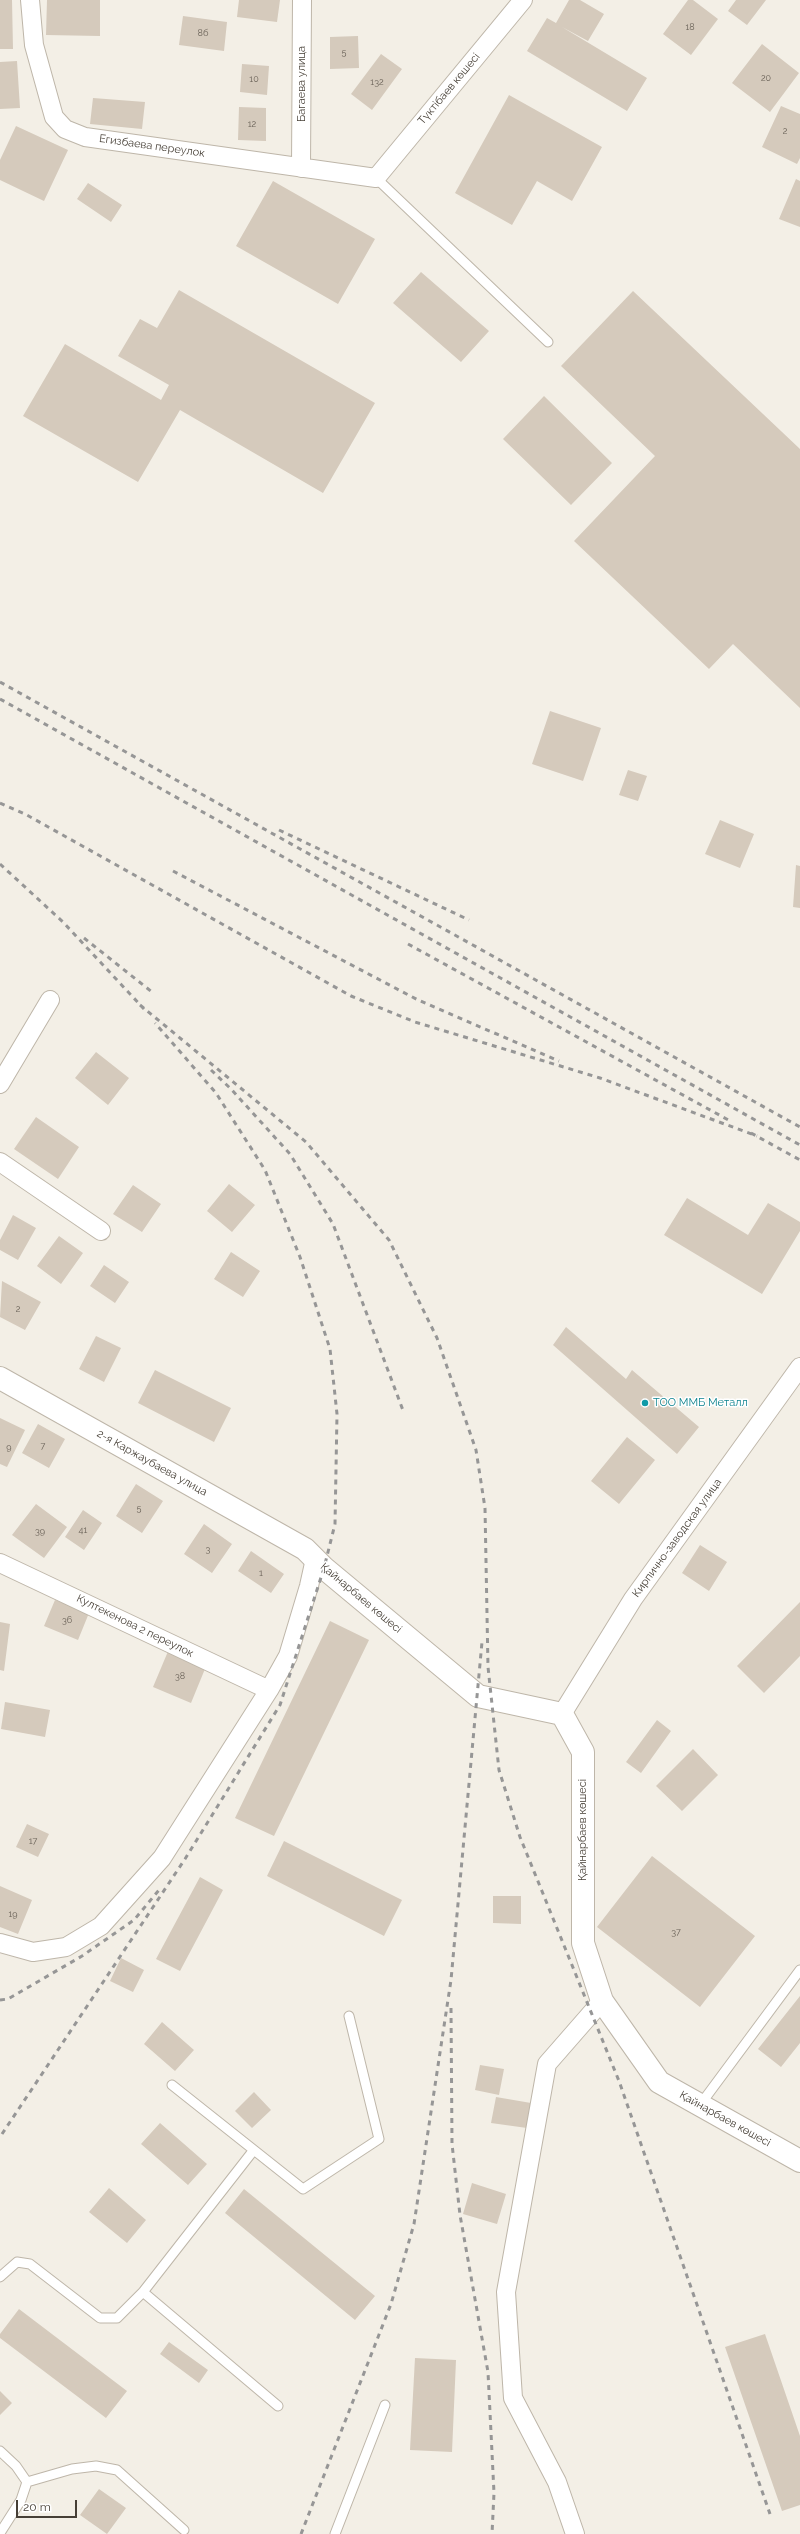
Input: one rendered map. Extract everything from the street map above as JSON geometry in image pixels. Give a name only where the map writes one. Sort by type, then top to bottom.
[{"type":"street","name":"Егизбаева переулок","points":[[30,0],[34,45],[54,117],[65,130],[85,137],[376,178]]},
{"type":"street","name":"Багаева улица","points":[[301,168],[302,0]]},
{"type":"street","name":"Түктібаев көшесі","points":[[376,178],[523,0]]},
{"type":"street","points":[[0,1084],[50,1000]]},
{"type":"street","points":[[0,1162],[101,1231]]},
{"type":"street","name":"Кирпично-заводская улица","points":[[562,1714],[633,1599],[800,1366]]},
{"type":"street","name":"2-я Каржаубаева улица","points":[[0,1378],[310,1554]]},
{"type":"street","points":[[0,1943],[33,1952],[66,1947],[101,1926],[162,1858],[269,1690],[288,1656],[310,1586],[310,1554]]},
{"type":"street","name":"Қайнарбаев көшесі","points":[[310,1554],[478,1696],[562,1714],[583,1752],[583,1942],[602,2001],[659,2082],[800,2161]]},
{"type":"street","name":"Култекенова 2 переулок","points":[[0,1563],[269,1690]]},
{"type":"street","points":[[575,2534],[557,2482],[513,2398],[506,2292],[547,2064],[602,2001]]},
{"type":"lane","points":[[376,178],[548,342]]},
{"type":"lane","points":[[700,2105],[800,1970]]},
{"type":"lane","points":[[172,2085],[253,2151],[303,2189],[379,2138],[349,2016]]},
{"type":"lane","points":[[0,2277],[18,2262],[30,2264],[100,2318],[116,2318],[143,2292],[253,2151]]},
{"type":"lane","points":[[143,2292],[278,2406]]},
{"type":"lane","points":[[335,2534],[385,2405]]},
{"type":"lane","points":[[0,2451],[16,2466],[27,2482]]},
{"type":"lane","points":[[27,2482],[72,2468],[96,2466],[117,2470],[184,2530]]},
{"type":"lane","points":[[0,2533],[21,2500],[27,2482]]},
{"type":"building","points":[[0,0],[12,0],[13,49],[0,49]]},
{"type":"building","points":[[47,0],[100,0],[100,36],[46,35]]},
{"type":"building","points":[[239,0],[280,0],[277,22],[237,17]]},
{"type":"building","points":[[569,0],[580,0],[604,14],[588,41],[562,27],[647,78],[627,111],[527,51],[547,18],[556,23]]},
{"type":"building","points":[[688,0],[693,0],[718,19],[691,55],[663,34]]},
{"type":"building","points":[[736,0],[766,0],[747,25],[728,11]]},
{"type":"building","points":[[183,16],[227,22],[224,51],[179,45]]},
{"type":"building","points":[[358,36],[359,68],[330,69],[330,37]]},
{"type":"building","points":[[762,44],[799,73],[770,112],[732,83]]},
{"type":"building","points":[[381,54],[402,69],[372,110],[351,94]]},
{"type":"building","points":[[17,61],[20,108],[0,109],[0,62]]},
{"type":"building","points":[[242,64],[269,66],[267,95],[240,92]]},
{"type":"building","points":[[509,95],[602,147],[572,201],[537,181],[512,225],[455,193]]},
{"type":"building","points":[[93,98],[145,102],[142,129],[90,124]]},
{"type":"building","points":[[781,106],[800,114],[800,158],[797,164],[762,147]]},
{"type":"building","points":[[239,107],[266,108],[266,141],[238,140]]},
{"type":"building","points":[[16,126],[68,150],[44,201],[0,180],[0,160]]},
{"type":"building","points":[[796,179],[800,181],[800,227],[779,219]]},
{"type":"building","points":[[273,181],[375,239],[338,304],[236,246]]},
{"type":"building","points":[[88,183],[122,205],[111,222],[77,199]]},
{"type":"building","points":[[421,272],[489,331],[461,362],[393,303]]},
{"type":"building","points":[[179,290],[375,403],[323,493],[180,410],[138,482],[23,416],[65,344],[161,400],[169,385],[118,356],[140,319],[157,328]]},
{"type":"building","points":[[633,291],[800,449],[800,708],[733,644],[709,669],[574,541],[655,456],[561,366]]},
{"type":"building","points":[[544,396],[612,463],[571,505],[503,439]]},
{"type":"building","points":[[550,711],[601,728],[583,781],[532,764]]},
{"type":"building","points":[[628,770],[647,776],[638,801],[619,795]]},
{"type":"building","points":[[720,820],[754,834],[740,868],[705,854]]},
{"type":"building","points":[[796,865],[800,866],[800,908],[793,907]]},
{"type":"building","points":[[96,1052],[129,1078],[108,1105],[75,1078]]},
{"type":"building","points":[[36,1117],[79,1147],[58,1179],[14,1149]]},
{"type":"building","points":[[229,1184],[255,1205],[232,1232],[207,1211]]},
{"type":"building","points":[[133,1185],[161,1204],[142,1232],[113,1214]]},
{"type":"building","points":[[687,1198],[748,1235],[768,1203],[800,1222],[800,1231],[762,1294],[664,1235]]},
{"type":"building","points":[[13,1215],[36,1228],[18,1260],[0,1250],[0,1240]]},
{"type":"building","points":[[59,1236],[83,1253],[61,1284],[37,1266]]},
{"type":"building","points":[[231,1252],[260,1271],[243,1297],[214,1279]]},
{"type":"building","points":[[104,1265],[129,1282],[115,1303],[90,1286]]},
{"type":"building","points":[[2,1281],[41,1302],[25,1330],[0,1317]]},
{"type":"building","name":"ТОО ММБ Металл","points":[[566,1327],[626,1379],[632,1370],[699,1427],[677,1454],[553,1345]]},
{"type":"building","points":[[96,1336],[121,1348],[104,1382],[79,1369]]},
{"type":"building","points":[[155,1370],[231,1408],[214,1442],[138,1403]]},
{"type":"building","points":[[0,1418],[25,1430],[7,1467],[0,1464]]},
{"type":"building","points":[[38,1424],[65,1439],[49,1468],[22,1453]]},
{"type":"building","points":[[627,1437],[655,1460],[619,1504],[591,1481]]},
{"type":"building","points":[[136,1484],[163,1501],[142,1533],[116,1516]]},
{"type":"building","points":[[36,1504],[67,1527],[44,1558],[12,1535]]},
{"type":"building","points":[[83,1510],[102,1523],[84,1550],[65,1537]]},
{"type":"building","points":[[204,1524],[232,1544],[212,1573],[184,1554]]},
{"type":"building","points":[[700,1545],[727,1562],[709,1591],[682,1573]]},
{"type":"building","points":[[251,1551],[284,1574],[271,1593],[238,1571]]},
{"type":"building","points":[[55,1600],[89,1613],[78,1640],[44,1626]]},
{"type":"building","points":[[800,1602],[800,1656],[764,1693],[737,1666]]},
{"type":"building","points":[[330,1621],[369,1640],[274,1836],[235,1818]]},
{"type":"building","points":[[0,1622],[10,1624],[4,1671],[0,1670]]},
{"type":"building","points":[[169,1649],[207,1664],[191,1703],[153,1687]]},
{"type":"building","points":[[5,1702],[50,1710],[45,1737],[1,1729]]},
{"type":"building","points":[[657,1720],[671,1731],[641,1773],[626,1762]]},
{"type":"building","points":[[693,1749],[718,1775],[682,1811],[656,1786]]},
{"type":"building","points":[[27,1824],[49,1834],[38,1857],[16,1847]]},
{"type":"building","points":[[284,1841],[402,1900],[384,1936],[267,1876]]},
{"type":"building","points":[[652,1856],[755,1936],[700,2007],[597,1927]]},
{"type":"building","points":[[200,1877],[223,1890],[180,1971],[156,1959]]},
{"type":"building","points":[[0,1886],[32,1900],[18,1934],[0,1927]]},
{"type":"building","points":[[493,1896],[521,1896],[521,1924],[493,1923]]},
{"type":"building","points":[[121,1958],[144,1970],[133,1992],[110,1981]]},
{"type":"building","points":[[800,1996],[800,2043],[781,2067],[758,2049]]},
{"type":"building","points":[[162,2022],[194,2050],[175,2071],[144,2044]]},
{"type":"building","points":[[480,2065],[504,2069],[499,2095],[475,2090]]},
{"type":"building","points":[[254,2092],[271,2110],[252,2128],[235,2111]]},
{"type":"building","points":[[496,2097],[531,2103],[527,2128],[491,2123]]},
{"type":"building","points":[[160,2123],[207,2164],[188,2185],[141,2144]]},
{"type":"building","points":[[472,2183],[506,2194],[497,2224],[463,2214]]},
{"type":"building","points":[[109,2188],[146,2220],[127,2243],[89,2212]]},
{"type":"building","points":[[244,2189],[375,2296],[355,2320],[225,2213]]},
{"type":"building","points":[[19,2309],[127,2391],[106,2418],[0,2338],[0,2334]]},
{"type":"building","points":[[765,2334],[800,2436],[800,2505],[782,2511],[725,2347]]},
{"type":"building","points":[[169,2342],[208,2370],[199,2383],[160,2354]]},
{"type":"building","points":[[415,2358],[456,2360],[452,2452],[410,2450]]},
{"type":"building","points":[[0,2391],[12,2403],[0,2415]]},
{"type":"building","points":[[99,2489],[126,2508],[107,2534],[80,2515]]},
{"type":"railway","points":[[0,682],[800,1127]]},
{"type":"railway","points":[[0,699],[800,1145]]},
{"type":"railway","points":[[0,803],[25,814],[351,996],[415,1022],[600,1078],[757,1136]]},
{"type":"railway","points":[[279,830],[469,920]]},
{"type":"railway","points":[[0,864],[63,922],[144,1009]]},
{"type":"railway","points":[[173,871],[418,1000],[559,1061]]},
{"type":"railway","points":[[84,938],[152,992]]},
{"type":"railway","points":[[408,944],[732,1122]]},
{"type":"railway","points":[[140,1005],[306,1142],[389,1240],[437,1338],[476,1450],[485,1508],[488,1667],[499,1770],[520,1837],[619,2081],[770,2514]]},
{"type":"railway","points":[[2,2134],[185,1859],[280,1705],[324,1568],[335,1524],[337,1414],[330,1349],[300,1257],[265,1170],[216,1093],[155,1023]]},
{"type":"railway","points":[[211,1070],[231,1089],[290,1154],[333,1224],[404,1413]]},
{"type":"railway","points":[[751,1133],[800,1160]]},
{"type":"railway","points":[[301,2534],[391,2304],[414,2224],[451,1980],[482,1642]]},
{"type":"railway","points":[[0,2000],[8,1999],[82,1956],[134,1920],[159,1890]]},
{"type":"railway","points":[[451,2008],[452,2144],[460,2215],[488,2372],[494,2493],[492,2534]]},
{"type":"place","name":"ТОО ММБ Металл","points":[[645,1403]]}]
